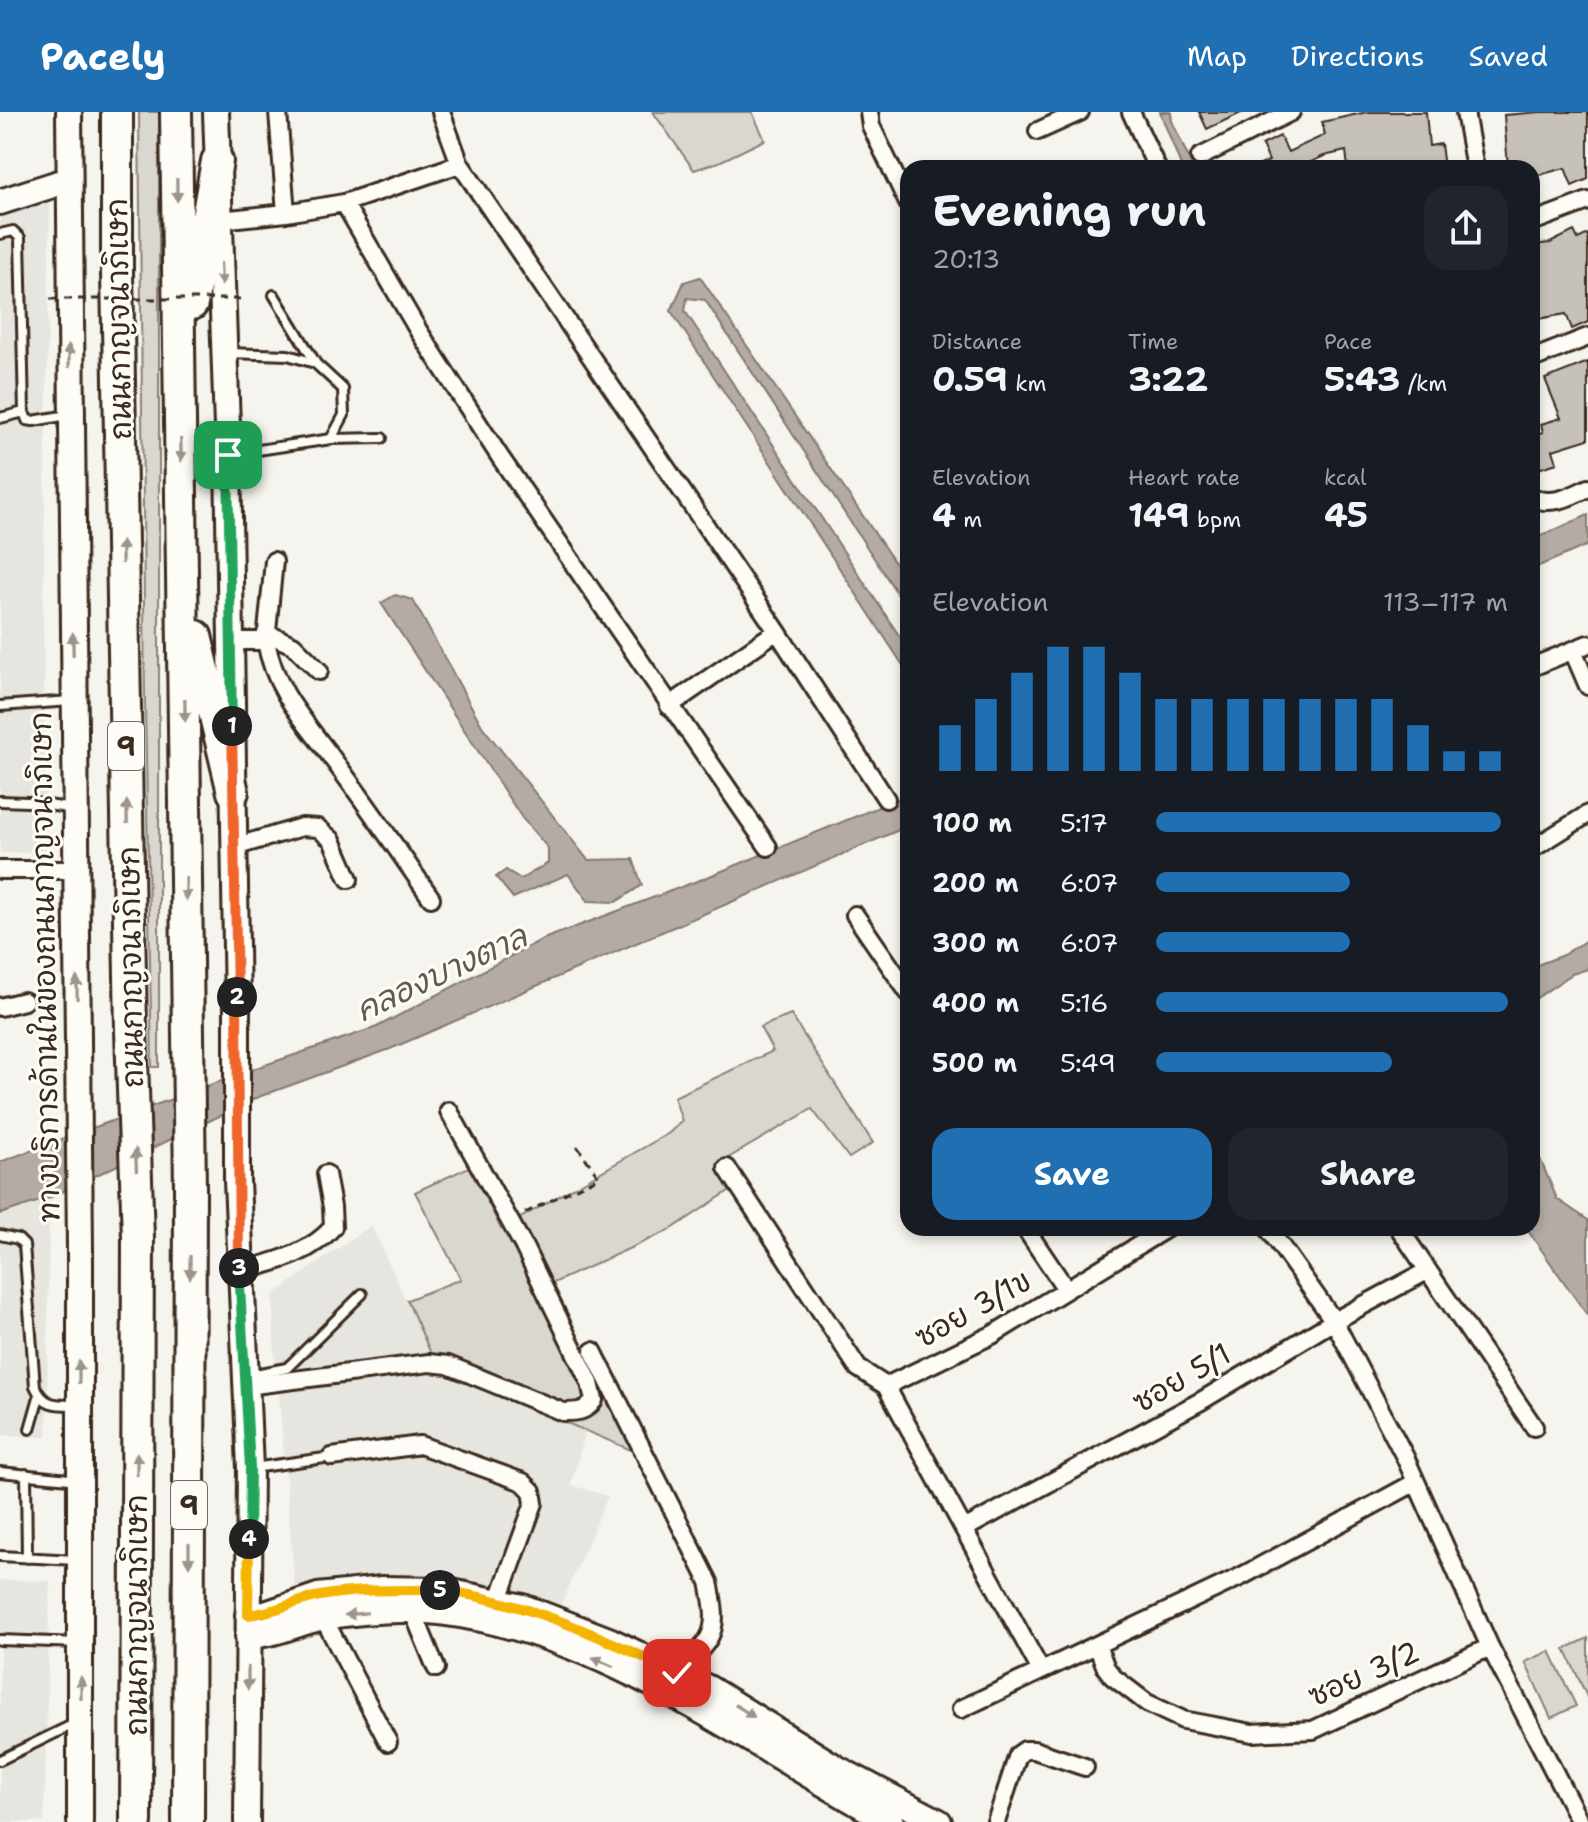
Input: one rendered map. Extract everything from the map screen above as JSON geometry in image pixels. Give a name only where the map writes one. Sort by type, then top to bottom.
[{"type":"highway","points":[[97,112],[117,273]]},
{"type":"highway","name":"ถนนกาญจนาภิเษก","points":[[117,112],[117,273],[131,1030],[138,1238],[136,1822]]},
{"type":"highway","name":"ถนนกาญจนาภิเษก","points":[[176,112],[190,1189],[188,1822]]},
{"type":"highway","points":[[180,373],[217,161]]},
{"type":"highway","points":[[183,583],[233,792]]},
{"type":"main road","name":"ทางบริการด้านในของถนนกาญจนาภิเษก","points":[[69,112],[80,1248],[80,1822]]},
{"type":"main road","points":[[216,112],[228,455],[239,1272],[250,1468],[247,1822]]},
{"type":"main road","points":[[0,202],[68,180]]},
{"type":"main road","points":[[248,1626],[265,1614],[318,1596],[382,1589],[442,1590],[496,1612]]},
{"type":"main road","points":[[248,1626],[269,1635],[323,1617],[382,1611],[496,1612],[523,1607],[543,1626],[602,1661],[832,1778],[933,1821]]},
{"type":"main road","points":[[543,1626],[611,1641],[708,1688],[891,1822]]},
{"type":"street","points":[[278,112],[286,213]]},
{"type":"street","points":[[441,112],[460,164],[777,631],[886,799]]},
{"type":"street","points":[[869,112],[871,126],[900,186]]},
{"type":"street","points":[[1038,131],[1080,112]]},
{"type":"street","points":[[1131,112],[1153,160]]},
{"type":"street","points":[[1200,157],[1291,112]]},
{"type":"street","points":[[1465,112],[1474,160]]},
{"type":"street","points":[[220,220],[344,203],[460,164]]},
{"type":"street","points":[[1540,219],[1588,201]]},
{"type":"street","points":[[344,203],[418,330],[483,432],[768,847]]},
{"type":"street","points":[[1540,356],[1588,337]]},
{"type":"street","points":[[1540,500],[1561,500],[1588,488]]},
{"type":"street","points":[[274,561],[266,637],[269,660],[288,702],[431,898]]},
{"type":"street","points":[[669,706],[777,631]]},
{"type":"street","points":[[230,641],[266,637],[293,645],[319,671]]},
{"type":"street","points":[[1540,664],[1580,648],[1588,686]]},
{"type":"street","points":[[1540,844],[1588,814]]},
{"type":"street","points":[[234,847],[302,827],[318,828],[332,840],[349,879]]},
{"type":"street","points":[[0,870],[75,870]]},
{"type":"street","points":[[855,915],[900,980]]},
{"type":"street","points":[[0,1007],[24,1001]]},
{"type":"street","points":[[246,1381],[429,1363],[448,1365],[563,1412],[578,1412],[589,1407],[594,1400],[590,1383],[523,1245],[449,1111]]},
{"type":"street","points":[[727,1168],[858,1368],[886,1386],[1041,1671]]},
{"type":"street","points":[[239,1272],[299,1253],[326,1235],[333,1227],[326,1174]]},
{"type":"street","points":[[1030,1236],[1066,1289]]},
{"type":"street","name":"ซอย 3/1ข","points":[[886,1386],[992,1335],[1154,1236]]},
{"type":"street","points":[[1274,1236],[1334,1321],[1416,1482],[1490,1647],[1580,1822]]},
{"type":"street","points":[[1404,1236],[1534,1427]]},
{"type":"street","name":"ซอย 5/1","points":[[964,1529],[1201,1401],[1334,1321],[1427,1271]]},
{"type":"street","points":[[593,1351],[709,1582],[716,1613],[714,1629],[703,1647],[677,1673]]},
{"type":"street","points":[[332,1457],[420,1445],[523,1482],[532,1491],[534,1503],[496,1612]]},
{"type":"street","points":[[961,1709],[1242,1576],[1416,1482]]},
{"type":"street","points":[[413,1612],[436,1668]]},
{"type":"street","points":[[323,1617],[388,1742]]},
{"type":"street","name":"ซอย 3/2","points":[[1097,1645],[1113,1677],[1147,1703],[1183,1720],[1252,1733],[1313,1730],[1490,1647]]},
{"type":"street","points":[[996,1822],[1018,1755],[1025,1750],[1034,1750],[1085,1767]]},
{"type":"lane","points":[[0,234],[13,231],[20,238],[24,412],[27,420],[70,415]]},
{"type":"lane","points":[[274,295],[315,363],[343,389],[344,415],[331,439]]},
{"type":"lane","points":[[223,353],[288,355],[315,363]]},
{"type":"lane","points":[[0,418],[24,412]]},
{"type":"lane","points":[[228,455],[331,439],[382,438]]},
{"type":"lane","points":[[0,706],[74,701]]},
{"type":"lane","points":[[0,801],[75,810]]},
{"type":"lane","points":[[0,1235],[18,1239],[24,1245],[35,1386],[39,1397],[49,1404],[79,1405]]},
{"type":"lane","points":[[246,1381],[287,1368],[362,1294]]},
{"type":"lane","points":[[30,1429],[39,1397]]},
{"type":"lane","points":[[250,1468],[332,1457]]},
{"type":"lane","points":[[0,1472],[79,1480]]},
{"type":"lane","points":[[26,1474],[27,1558]]},
{"type":"lane","points":[[0,1556],[81,1560]]},
{"type":"lane","points":[[0,1640],[81,1643]]},
{"type":"lane","points":[[0,1760],[81,1721]]},
{"type":"path","points":[[50,299],[245,299]]},
{"type":"path","points":[[515,1219],[599,1177],[574,1142]]},
{"type":"shaded area","points":[[139,112],[159,112],[159,1067],[152,1067]]},
{"type":"shaded area","points":[[653,112],[752,112],[765,140],[694,170]]},
{"type":"shaded area","points":[[1160,112],[1171,112],[1189,160],[1179,160]]},
{"type":"shaded area","points":[[50,203],[43,614],[47,852],[0,853],[0,217]]},
{"type":"shaded area","points":[[700,277],[900,570],[900,598],[705,300],[687,298],[685,311],[900,637],[900,661],[671,311],[684,282]]},
{"type":"shaded area","points":[[1588,515],[1588,545],[1540,566],[1540,536]]},
{"type":"shaded area","points":[[395,595],[413,600],[482,726],[588,860],[633,859],[642,885],[616,902],[588,901],[568,874],[513,898],[496,877],[506,870],[521,879],[548,863],[548,848],[522,818],[381,603]]},
{"type":"shaded area","points":[[900,798],[900,829],[390,1049],[261,1096],[49,1198],[0,1214],[0,1162],[377,1027],[541,940],[705,878]]},
{"type":"shaded area","points":[[1588,939],[1588,969],[1572,974],[1540,996],[1540,964],[1563,955]]},
{"type":"shaded area","points":[[791,1015],[873,1143],[849,1158],[812,1109],[718,1164],[732,1189],[670,1230],[549,1285],[581,1353],[636,1452],[438,1369],[407,1300],[461,1279],[415,1192],[471,1166],[501,1229],[669,1133],[682,1121],[674,1097],[773,1051],[760,1027]]},
{"type":"shaded area","points":[[1540,1159],[1557,1199],[1588,1220],[1588,1316],[1532,1236],[1540,1236]]},
{"type":"shaded area","points":[[49,1198],[47,1437],[0,1435],[0,1214]]},
{"type":"shaded area","points":[[371,1225],[433,1358],[275,1376],[273,1295]]},
{"type":"shaded area","points":[[438,1369],[586,1430],[571,1485],[608,1496],[560,1607],[543,1598],[447,1577],[385,1576],[295,1587],[278,1386]]},
{"type":"shaded area","points":[[0,1580],[50,1581],[44,1822],[0,1822]]},
{"type":"shaded area","points":[[1588,1638],[1588,1699],[1565,1649]]},
{"type":"shaded area","points":[[1550,1651],[1576,1706],[1551,1718],[1525,1662]]},
{"type":"building","points":[[1199,112],[1243,112],[1207,129]]},
{"type":"building","points":[[1367,112],[1426,112],[1429,146],[1441,144],[1443,160],[1347,160],[1346,151],[1315,160],[1269,160],[1262,145],[1280,136],[1288,152],[1325,135],[1322,122]]},
{"type":"building","points":[[1588,112],[1588,179],[1572,186],[1565,168],[1540,175],[1540,160],[1507,160],[1504,115]]},
{"type":"building","points":[[1574,231],[1578,239],[1588,234],[1588,322],[1572,329],[1566,314],[1540,319],[1540,244],[1550,243]]},
{"type":"building","points":[[1588,362],[1588,439],[1553,450],[1557,463],[1540,468],[1541,424],[1561,418],[1545,379]]},
{"type":"route","points":[[228,455],[237,1181],[250,1468],[248,1615],[265,1614],[318,1596],[382,1589],[442,1590],[523,1607],[611,1641],[677,1673]]},
{"type":"water label","name":"คลองบางตาล","points":[[441,973]]}]
